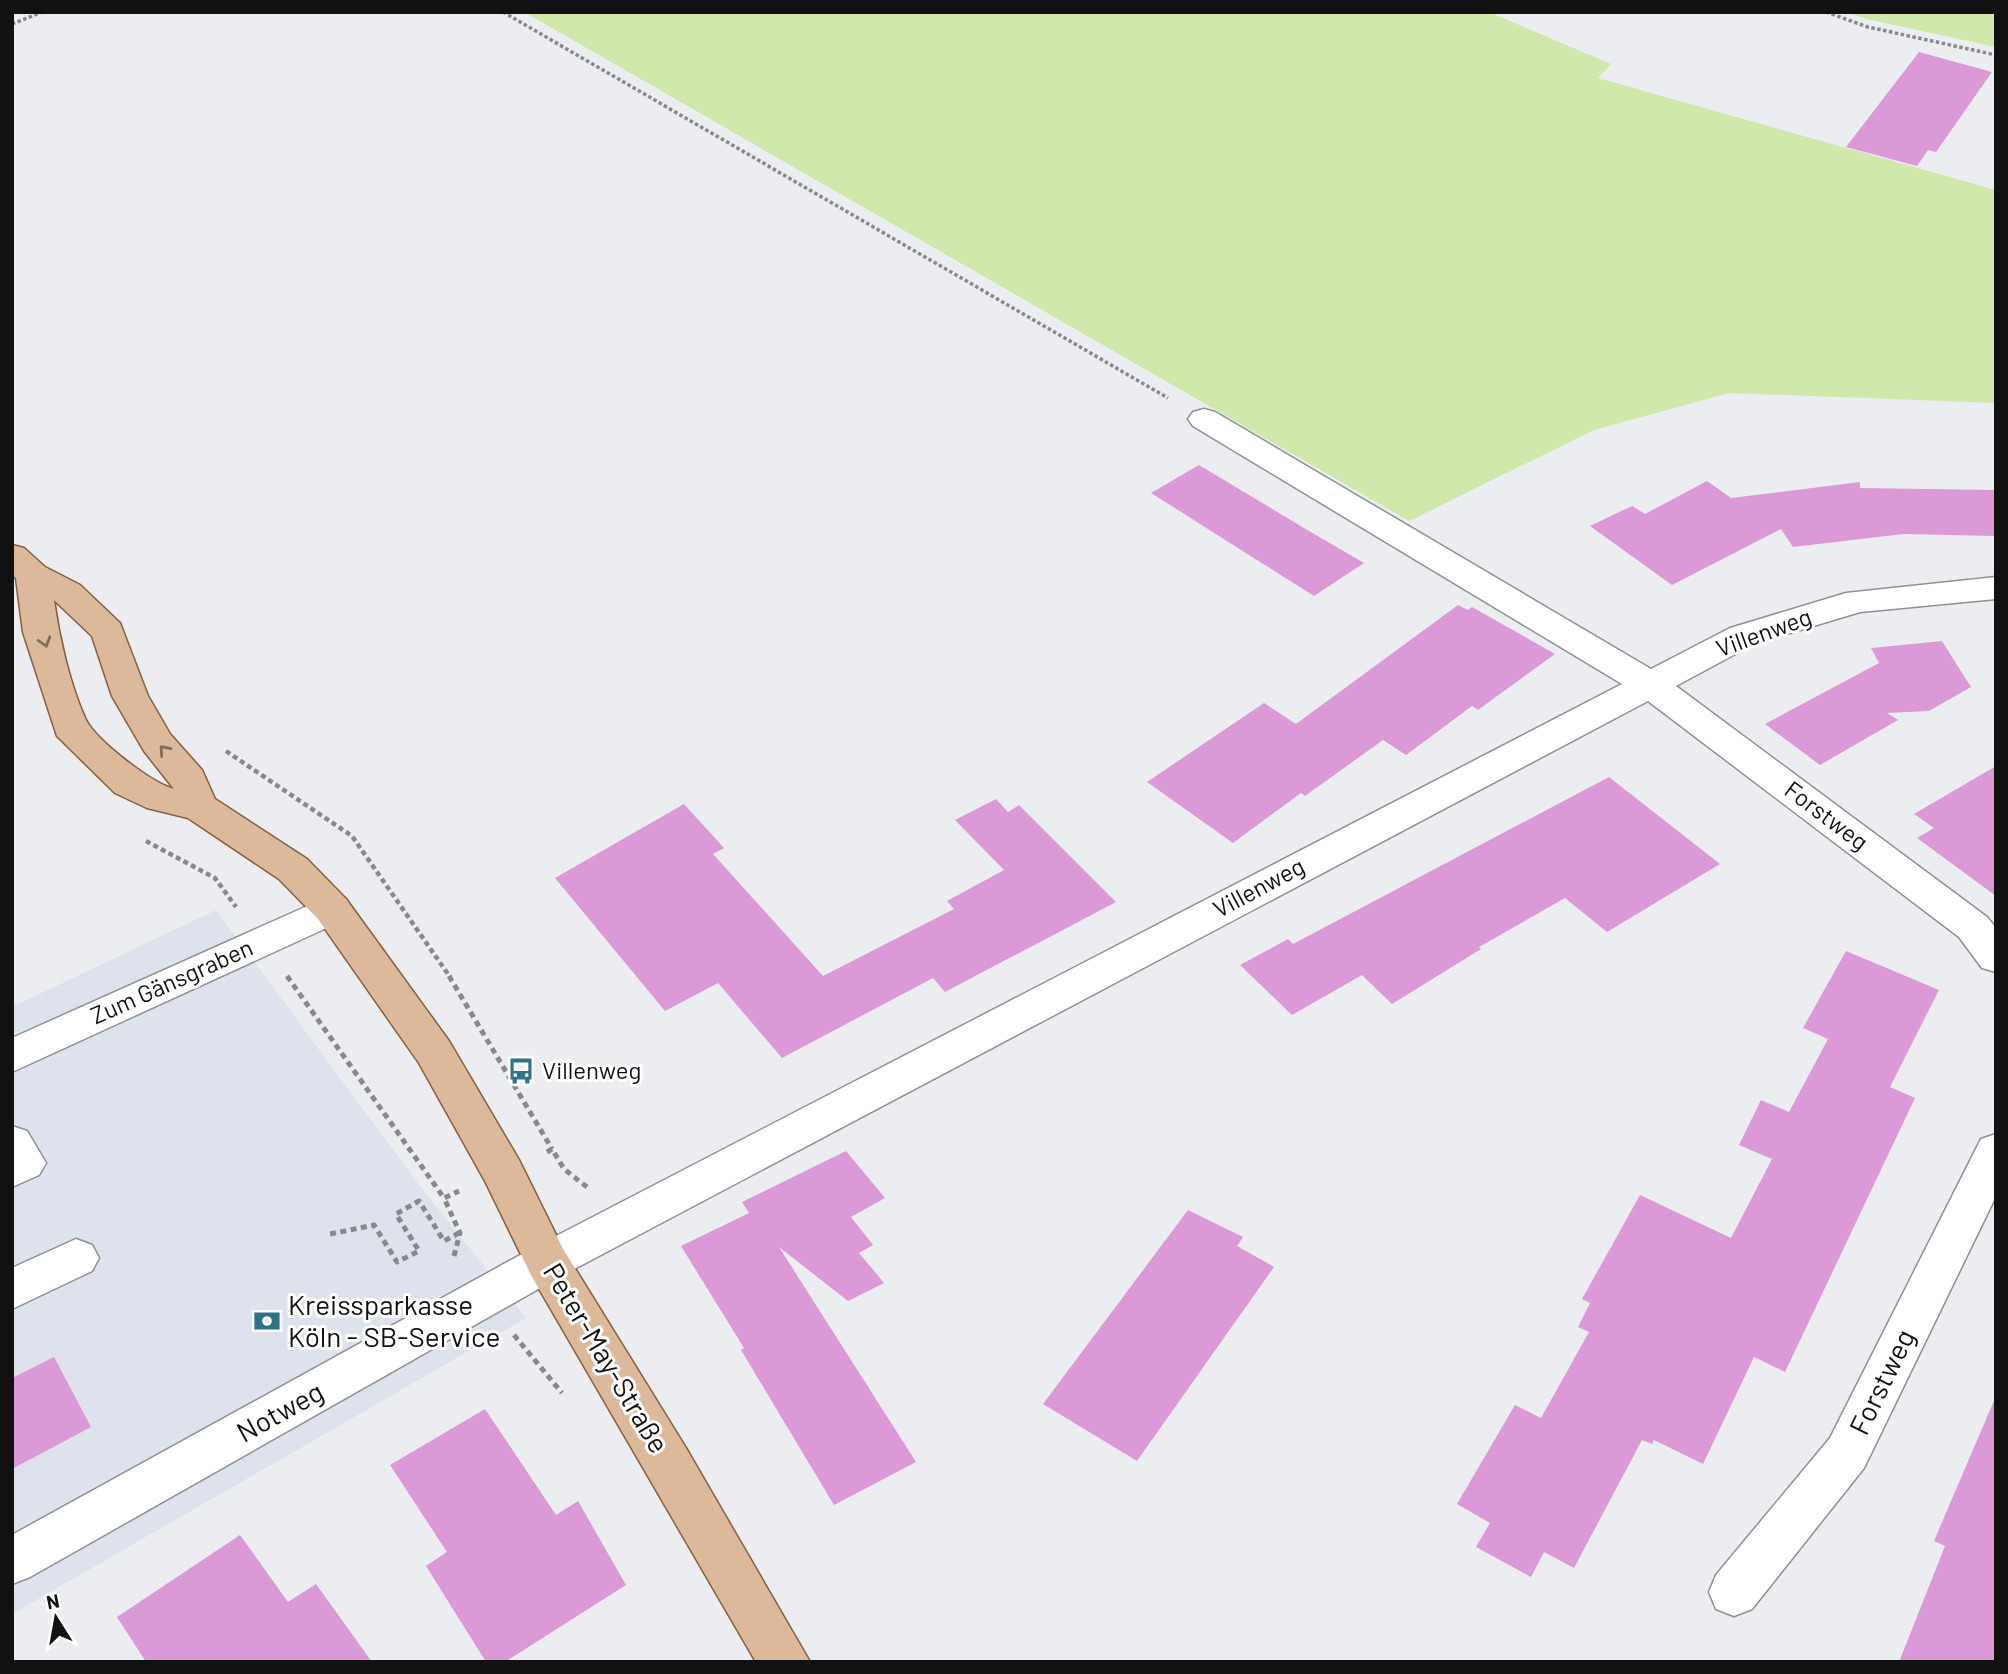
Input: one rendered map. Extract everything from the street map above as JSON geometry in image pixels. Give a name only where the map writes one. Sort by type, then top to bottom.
[{"type":"main road","points":[[22,566],[71,727],[128,784],[160,799],[199,807]]},
{"type":"main road","points":[[22,566],[68,593],[108,631],[130,696],[157,742],[189,779],[199,807]]},
{"type":"main road","name":"Peter-May-Straße","points":[[199,807],[293,869],[332,909],[434,1052],[503,1174],[547,1262],[669,1463],[784,1662]]},
{"type":"street","name":"Forstweg","points":[[1203,419],[1648,683],[1973,927],[1996,957]]},
{"type":"street","name":"Villenweg","points":[[547,1262],[1742,636],[1857,601],[1996,588]]},
{"type":"street","name":"Zum Gänsgraben","points":[[12,1056],[332,909]]},
{"type":"street","points":[[12,1143],[24,1163],[12,1169]]},
{"type":"street","name":"Forstweg","points":[[1734,1592],[1847,1452],[1996,1151]]},
{"type":"street","points":[[12,1290],[76,1258]]},
{"type":"street","name":"Notweg","points":[[12,1561],[547,1262]]},
{"type":"path","points":[[12,24],[42,12]]},
{"type":"path","points":[[503,12],[1203,419]]},
{"type":"path","points":[[1826,12],[1868,27],[1996,55]]},
{"type":"path","points":[[216,743],[352,836],[433,949],[552,1150]]},
{"type":"path","points":[[330,1234],[374,1225],[397,1262],[419,1251],[396,1214],[419,1202],[444,1241],[460,1233]]},
{"type":"shaded area","points":[[216,910],[419,1185],[526,1318],[12,1614],[12,1007]]},
{"type":"green space","points":[[524,12],[1489,12],[1611,64],[1598,78],[1996,190],[1996,403],[1729,393],[1594,430],[1409,521]]},
{"type":"green space","points":[[1846,12],[1996,12],[1996,47],[1866,19]]},
{"type":"building","points":[[1919,52],[1992,72],[1936,152],[1928,150],[1917,166],[1846,147]]},
{"type":"building","points":[[1199,465],[1364,563],[1314,596],[1151,493]]},
{"type":"building","points":[[1707,481],[1731,498],[1860,482],[1860,488],[1996,490],[1996,536],[1903,534],[1793,547],[1781,529],[1672,585],[1590,526],[1632,506],[1645,514]]},
{"type":"building","points":[[1458,605],[1468,610],[1472,607],[1555,654],[1478,710],[1472,706],[1406,755],[1383,740],[1305,796],[1301,793],[1233,843],[1147,782],[1264,703],[1296,724]]},
{"type":"building","points":[[1942,641],[1971,687],[1929,711],[1887,713],[1898,720],[1820,765],[1765,724],[1879,663],[1871,648]]},
{"type":"building","points":[[1996,766],[1996,896],[1917,838],[1934,828],[1914,814]]},
{"type":"building","points":[[1609,777],[1720,864],[1607,932],[1565,898],[1479,947],[1481,949],[1392,1004],[1362,975],[1292,1015],[1240,965],[1288,939],[1293,944]]},
{"type":"building","points":[[996,799],[1008,812],[1019,805],[1116,902],[945,992],[933,978],[782,1058],[718,983],[665,1011],[555,878],[684,804],[724,848],[713,854],[823,976],[954,909],[947,901],[1004,870],[955,820]]},
{"type":"building","points":[[1846,951],[1939,990],[1890,1087],[1915,1098],[1785,1372],[1754,1357],[1703,1464],[1654,1440],[1652,1444],[1642,1440],[1574,1568],[1544,1552],[1531,1577],[1476,1547],[1490,1523],[1457,1504],[1515,1405],[1541,1418],[1589,1332],[1578,1327],[1590,1303],[1582,1299],[1640,1195],[1731,1238],[1772,1159],[1739,1145],[1761,1100],[1789,1112],[1828,1039],[1803,1028]]},
{"type":"building","points":[[846,1151],[885,1198],[851,1217],[873,1245],[859,1253],[884,1283],[848,1301],[779,1247],[916,1462],[834,1505],[741,1350],[744,1348],[681,1246],[749,1213],[742,1202]]},
{"type":"building","points":[[1188,1210],[1243,1237],[1237,1246],[1274,1267],[1137,1461],[1043,1404]]},
{"type":"building","points":[[54,1357],[91,1427],[12,1469],[12,1378]]},
{"type":"building","points":[[1996,1396],[1996,1662],[1899,1662],[1945,1546],[1934,1541]]},
{"type":"building","points":[[485,1409],[556,1515],[578,1501],[626,1585],[505,1662],[486,1662],[426,1566],[447,1552],[390,1465]]},
{"type":"building","points":[[240,1535],[288,1602],[316,1584],[372,1662],[146,1662],[117,1617]]},
{"type":"place","name":"Villenweg","points":[[521,1071]]},
{"type":"place","name":"Kreissparkasse Köln - SB-Service","points":[[267,1321]]}]
